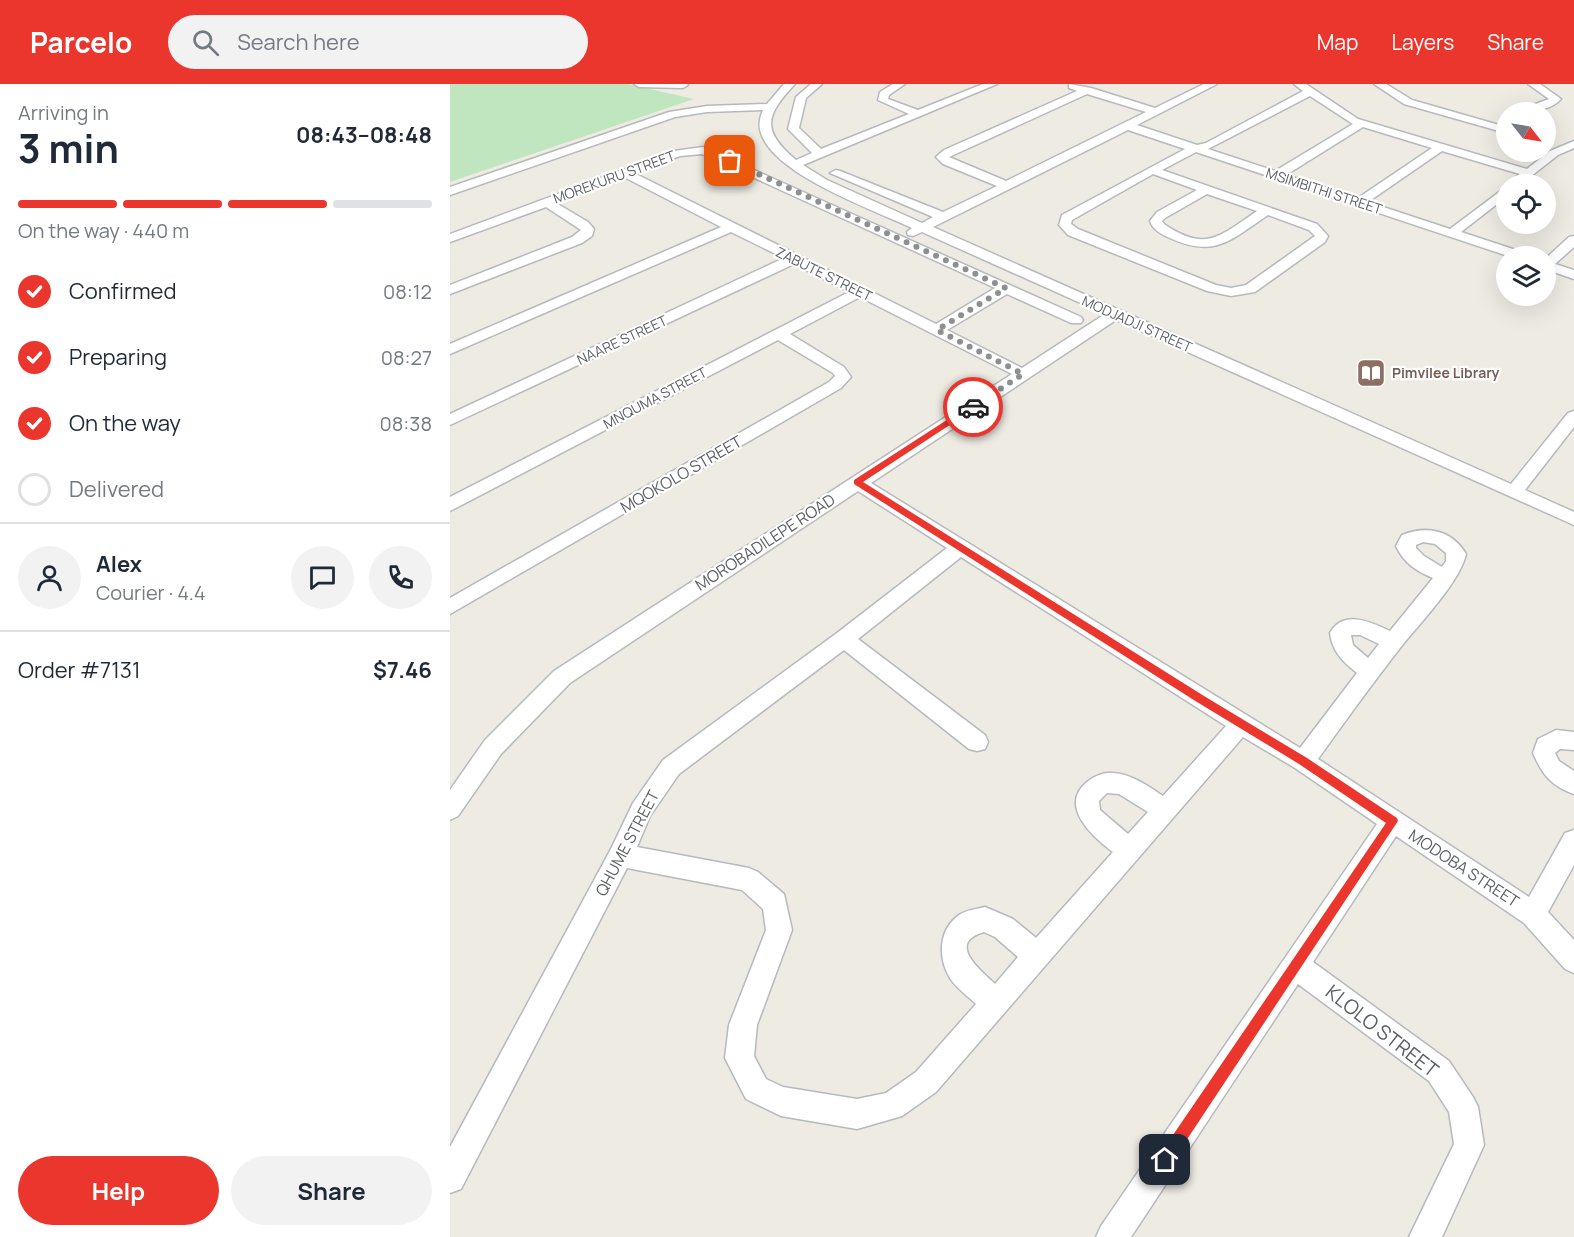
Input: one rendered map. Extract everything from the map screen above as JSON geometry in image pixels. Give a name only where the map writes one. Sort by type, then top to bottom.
[{"type":"street","points":[[639,84],[683,85]]},
{"type":"street","points":[[450,191],[673,114],[707,109],[770,107],[779,93],[790,84]]},
{"type":"street","points":[[817,84],[801,97],[793,129],[820,154]]},
{"type":"street","points":[[900,84],[884,94],[883,100],[918,114]]},
{"type":"street","points":[[795,164],[992,84]]},
{"type":"street","points":[[1068,84],[1155,112]]},
{"type":"street","points":[[899,239],[1212,84]]},
{"type":"street","points":[[1379,84],[1408,102],[1496,127]]},
{"type":"street","points":[[1533,84],[1556,99],[1552,102]]},
{"type":"street","points":[[1152,170],[1313,227],[1322,236],[1250,290],[1235,292],[1212,288],[1074,231],[1065,225],[1066,218],[1152,170],[1195,148],[1210,145],[1304,88],[1345,117],[1362,124],[1528,173],[1554,153],[1570,146]]},
{"type":"street","points":[[1007,186],[947,162],[942,157],[948,152],[1087,90]]},
{"type":"street","name":"MODJADJI STREET","points":[[770,107],[765,124],[766,134],[795,164],[823,183],[1574,519]]},
{"type":"street","points":[[1486,124],[1496,121]]},
{"type":"street","points":[[1277,175],[1362,124]]},
{"type":"street","name":"MSIMBITHI STREET","points":[[1128,126],[1496,248]]},
{"type":"street","points":[[1360,202],[1440,147]]},
{"type":"street","name":"MOREKURU STREET","points":[[453,234],[682,152],[704,151],[1076,320]]},
{"type":"street","name":"ZABUTE STREET","points":[[625,173],[1023,374]]},
{"type":"street","points":[[836,173],[944,217]]},
{"type":"street","points":[[1205,190],[1161,215],[1156,221],[1158,226],[1196,242],[1212,244],[1219,242],[1266,211]]},
{"type":"street","points":[[1451,234],[1496,199]]},
{"type":"street","points":[[450,290],[577,240],[587,233],[588,229],[584,225],[547,202]]},
{"type":"street","points":[[450,349],[731,227]]},
{"type":"street","points":[[1556,256],[1574,240]]},
{"type":"street","name":"NAARE STREET","points":[[450,420],[793,259]]},
{"type":"street","points":[[1556,268],[1574,274]]},
{"type":"street","points":[[937,330],[1006,288]]},
{"type":"street","name":"MNQUMA STREET","points":[[450,505],[859,292]]},
{"type":"street","name":"MOROBADILEPE ROAD","points":[[450,809],[493,747],[562,677],[1115,314]]},
{"type":"street","name":"MQOKOLO STREET","points":[[450,607],[835,385],[843,377],[839,370],[779,334]]},
{"type":"street","points":[[1514,492],[1528,471],[1574,416]]},
{"type":"street","points":[[1462,470],[1506,474],[1528,471]]},
{"type":"street","name":"MODOBA STREET","points":[[857,482],[1303,761],[1533,914],[1574,960]]},
{"type":"street","name":"QHUME STREET","points":[[450,1178],[621,855],[641,810],[671,767],[844,639],[960,548]]},
{"type":"street","points":[[1303,761],[1370,671],[1446,576]]},
{"type":"street","points":[[1370,671],[1345,650],[1340,633],[1344,628],[1362,627],[1393,642]]},
{"type":"street","points":[[844,639],[977,742]]},
{"type":"street","points":[[621,855],[749,880],[775,903],[780,930],[743,1025],[739,1058],[756,1089],[781,1101],[856,1114],[892,1106],[926,1082],[1241,724]]},
{"type":"street","points":[[1574,741],[1557,739],[1546,746],[1544,753],[1551,768],[1574,784]]},
{"type":"street","points":[[1131,850],[1095,823],[1088,809],[1089,795],[1098,785],[1113,783],[1129,789],[1166,811]]},
{"type":"street","points":[[1112,1237],[1393,821]]},
{"type":"street","points":[[1533,914],[1574,841]]},
{"type":"street","points":[[995,1004],[960,970],[954,954],[956,937],[968,924],[985,919],[1004,928],[1038,956]]},
{"type":"street","name":"KLOLO STREET","points":[[1296,966],[1438,1071],[1463,1107],[1469,1145],[1425,1237]]},
{"type":"green space","points":[[450,84],[627,84],[694,99],[450,182]]},
{"type":"way so far","points":[[730,161],[1006,288],[937,330],[1023,374],[973,407]]},
{"type":"place","name":"Pimvilee Library","points":[[1371,373]]},
{"type":"route","points":[[973,407],[857,482],[1303,761],[1393,821],[1165,1160]]}]
